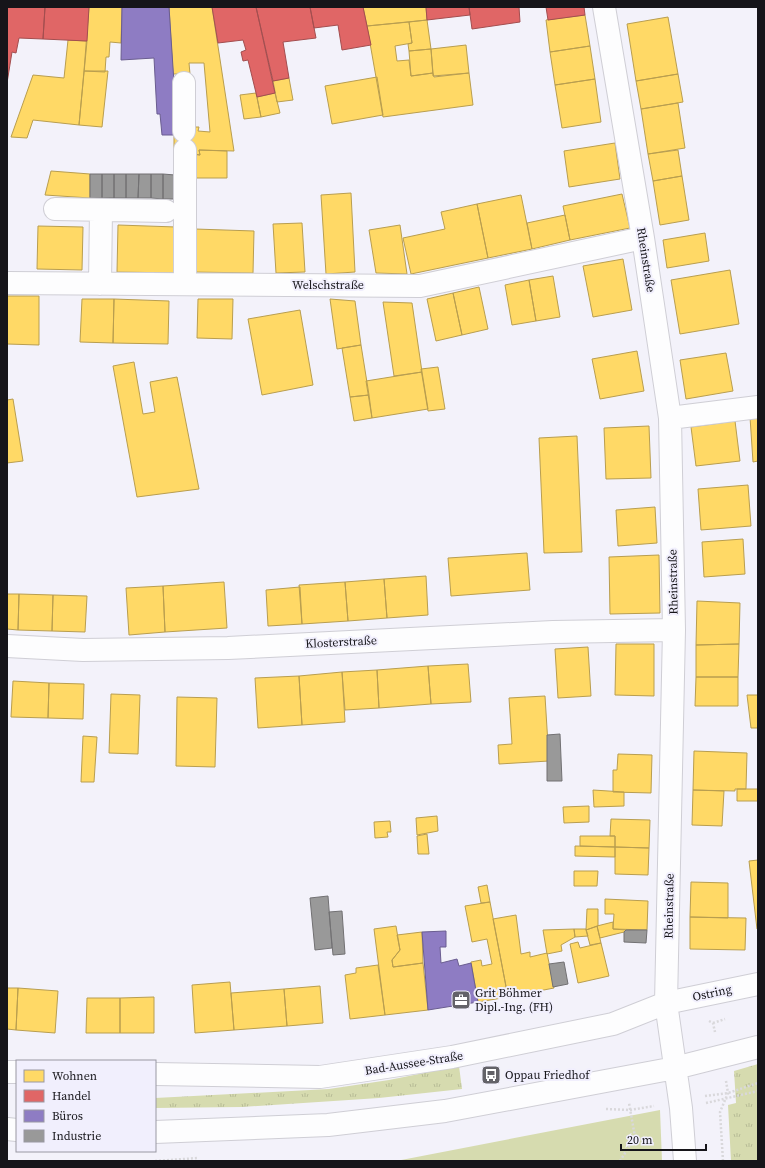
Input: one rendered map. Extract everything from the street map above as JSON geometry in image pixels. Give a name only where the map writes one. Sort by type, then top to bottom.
[{"type":"street","name":"Rheinstraße","points":[[604,7],[643,238],[670,418],[674,630],[666,1003],[681,1108],[685,1161]]},
{"type":"street","points":[[184,83],[185,284]]},
{"type":"street","points":[[55,209],[166,211]]},
{"type":"street","points":[[100,284],[101,210]]},
{"type":"street","name":"Welschstraße","points":[[7,283],[420,286],[643,238]]},
{"type":"street","points":[[670,418],[758,407]]},
{"type":"street","name":"Klosterstraße","points":[[7,646],[83,650],[228,648],[545,632],[674,630]]},
{"type":"street","name":"Ostring","points":[[666,1003],[758,984]]},
{"type":"street","name":"Bad-Aussee-Straße","points":[[156,1074],[320,1077],[452,1057],[613,1024],[666,1003]]},
{"type":"street","points":[[156,1132],[328,1125],[438,1112],[675,1068],[758,1047]]},
{"type":"path","points":[[723,1161],[720,1112],[728,1093],[758,1083]]},
{"type":"path","points":[[681,1108],[758,1091]]},
{"type":"path","points":[[620,1161],[635,1137],[630,1110]]},
{"type":"green space","points":[[758,1064],[758,1161],[731,1161],[728,1105],[736,1103],[734,1071]]},
{"type":"green space","points":[[459,1066],[462,1089],[379,1098],[242,1107],[156,1108],[156,1098],[329,1089],[389,1080]]},
{"type":"green space","points":[[660,1110],[662,1161],[396,1161]]},
{"type":"building: Wohnen","points":[[89,7],[122,7],[121,43],[110,42],[109,57],[106,57],[105,72],[84,71]]},
{"type":"building: Wohnen","points":[[169,7],[212,7],[234,151],[199,150],[200,155],[188,154],[185,150],[174,150],[174,131],[188,127],[199,127],[198,131],[210,132],[204,63],[189,63],[190,74],[173,74]]},
{"type":"building: Wohnen","points":[[363,7],[426,7],[427,20],[367,26]]},
{"type":"building: Wohnen","points":[[585,15],[590,46],[550,52],[546,20]]},
{"type":"building: Wohnen","points":[[668,17],[678,74],[636,81],[627,24]]},
{"type":"building: Wohnen","points":[[427,20],[431,49],[409,51],[408,44],[412,43],[409,22]]},
{"type":"building: Wohnen","points":[[409,22],[412,43],[395,46],[397,61],[409,60],[411,76],[433,73],[434,77],[469,73],[473,105],[383,117],[367,26]]},
{"type":"building: Wohnen","points":[[68,40],[87,41],[79,125],[33,120],[27,138],[11,137],[33,75],[64,78]]},
{"type":"building: Wohnen","points":[[466,45],[469,73],[433,76],[431,49]]},
{"type":"building: Wohnen","points":[[590,46],[595,79],[555,85],[550,52]]},
{"type":"building: Wohnen","points":[[431,49],[433,73],[411,76],[409,51]]},
{"type":"building: Wohnen","points":[[84,71],[108,71],[102,127],[79,125]]},
{"type":"building: Wohnen","points":[[678,74],[683,102],[641,109],[636,81]]},
{"type":"building: Wohnen","points":[[377,77],[383,115],[332,124],[325,86]]},
{"type":"building: Wohnen","points":[[289,78],[293,100],[277,102],[273,81]]},
{"type":"building: Wohnen","points":[[595,79],[601,122],[562,128],[555,85]]},
{"type":"building: Wohnen","points":[[256,93],[261,117],[244,119],[240,95]]},
{"type":"building: Wohnen","points":[[275,93],[280,113],[261,117],[257,97]]},
{"type":"building: Wohnen","points":[[678,103],[685,148],[648,154],[641,109]]},
{"type":"building: Wohnen","points":[[615,143],[620,179],[569,187],[564,151]]},
{"type":"building: Wohnen","points":[[199,150],[227,151],[227,178],[194,178],[195,154],[200,155]]},
{"type":"building: Wohnen","points":[[678,150],[682,176],[653,181],[648,154]]},
{"type":"building: Wohnen","points":[[51,171],[90,174],[90,198],[45,195]]},
{"type":"building: Wohnen","points":[[682,176],[689,220],[660,225],[653,181]]},
{"type":"building: Wohnen","points":[[351,193],[355,272],[326,274],[321,195]]},
{"type":"building: Wohnen","points":[[622,194],[630,228],[570,240],[563,206]]},
{"type":"building: Wohnen","points":[[521,195],[532,249],[488,258],[477,204]]},
{"type":"building: Wohnen","points":[[477,204],[488,258],[411,274],[403,238],[445,229],[441,212]]},
{"type":"building: Wohnen","points":[[565,215],[570,240],[532,249],[527,223]]},
{"type":"building: Wohnen","points":[[302,223],[305,272],[276,273],[273,224]]},
{"type":"building: Wohnen","points":[[118,225],[176,227],[175,273],[117,272]]},
{"type":"building: Wohnen","points":[[400,225],[407,274],[376,273],[369,230]]},
{"type":"building: Wohnen","points":[[38,226],[83,227],[82,270],[37,269]]},
{"type":"building: Wohnen","points":[[195,229],[254,231],[253,273],[194,272]]},
{"type":"building: Wohnen","points":[[705,233],[709,261],[667,268],[663,240]]},
{"type":"building: Wohnen","points":[[623,259],[632,310],[593,317],[583,266]]},
{"type":"building: Wohnen","points":[[730,270],[739,324],[680,334],[671,280]]},
{"type":"building: Wohnen","points":[[553,276],[560,317],[536,321],[529,280]]},
{"type":"building: Wohnen","points":[[529,280],[536,321],[512,325],[505,285]]},
{"type":"building: Wohnen","points":[[479,287],[488,329],[462,335],[453,293]]},
{"type":"building: Wohnen","points":[[453,293],[462,335],[436,341],[427,299]]},
{"type":"building: Wohnen","points":[[7,296],[39,296],[39,345],[7,344]]},
{"type":"building: Wohnen","points":[[82,299],[114,299],[113,343],[80,342]]},
{"type":"building: Wohnen","points":[[114,299],[169,301],[168,344],[113,343]]},
{"type":"building: Wohnen","points":[[198,299],[233,299],[232,339],[197,338]]},
{"type":"building: Wohnen","points":[[330,299],[355,301],[361,345],[337,349]]},
{"type":"building: Wohnen","points":[[383,302],[412,303],[422,372],[394,376]]},
{"type":"building: Wohnen","points":[[300,310],[313,385],[262,395],[248,319]]},
{"type":"building: Wohnen","points":[[361,345],[369,395],[350,397],[342,348]]},
{"type":"building: Wohnen","points":[[637,351],[644,391],[600,399],[592,359]]},
{"type":"building: Wohnen","points":[[726,353],[733,391],[686,399],[680,360]]},
{"type":"building: Wohnen","points":[[134,362],[143,414],[155,412],[150,382],[177,377],[199,489],[137,497],[113,366]]},
{"type":"building: Wohnen","points":[[438,367],[445,409],[428,411],[421,369]]},
{"type":"building: Wohnen","points":[[422,372],[428,409],[372,418],[366,381]]},
{"type":"building: Wohnen","points":[[369,395],[372,418],[354,421],[350,397]]},
{"type":"building: Wohnen","points":[[13,399],[23,461],[7,463],[7,400]]},
{"type":"building: Wohnen","points":[[758,416],[758,461],[753,462],[750,417]]},
{"type":"building: Wohnen","points":[[735,421],[740,461],[696,466],[691,427]]},
{"type":"building: Wohnen","points":[[649,426],[651,478],[606,479],[604,428]]},
{"type":"building: Wohnen","points":[[577,436],[582,552],[544,553],[539,438]]},
{"type":"building: Wohnen","points":[[748,485],[751,526],[701,530],[698,489]]},
{"type":"building: Wohnen","points":[[655,507],[657,543],[618,546],[616,510]]},
{"type":"building: Wohnen","points":[[743,539],[745,574],[704,577],[702,542]]},
{"type":"building: Wohnen","points":[[527,553],[530,590],[451,596],[448,558]]},
{"type":"building: Wohnen","points":[[659,555],[660,613],[610,614],[609,557]]},
{"type":"building: Wohnen","points":[[426,576],[428,615],[387,618],[384,579]]},
{"type":"building: Wohnen","points":[[384,579],[387,618],[348,621],[345,582]]},
{"type":"building: Wohnen","points":[[224,582],[227,628],[165,632],[163,586]]},
{"type":"building: Wohnen","points":[[345,582],[348,621],[302,624],[299,585]]},
{"type":"building: Wohnen","points":[[163,586],[165,632],[129,635],[126,588]]},
{"type":"building: Wohnen","points":[[300,587],[302,624],[268,626],[266,590]]},
{"type":"building: Wohnen","points":[[7,594],[19,594],[18,630],[7,629]]},
{"type":"building: Wohnen","points":[[19,594],[53,595],[52,631],[18,630]]},
{"type":"building: Wohnen","points":[[53,595],[87,596],[85,632],[52,631]]},
{"type":"building: Wohnen","points":[[697,601],[740,603],[739,644],[696,645]]},
{"type":"building: Wohnen","points":[[616,644],[654,644],[654,696],[615,695]]},
{"type":"building: Wohnen","points":[[739,644],[738,677],[696,677],[696,645]]},
{"type":"building: Wohnen","points":[[588,647],[591,696],[558,698],[555,649]]},
{"type":"building: Wohnen","points":[[468,664],[471,702],[431,704],[428,666]]},
{"type":"building: Wohnen","points":[[428,666],[431,704],[379,708],[377,670]]},
{"type":"building: Wohnen","points":[[377,670],[379,708],[345,710],[342,672]]},
{"type":"building: Wohnen","points":[[342,672],[345,722],[302,725],[299,676]]},
{"type":"building: Wohnen","points":[[299,676],[302,725],[258,728],[255,678]]},
{"type":"building: Wohnen","points":[[696,677],[738,677],[738,706],[695,706]]},
{"type":"building: Wohnen","points":[[13,681],[49,683],[48,718],[11,717]]},
{"type":"building: Wohnen","points":[[49,683],[84,684],[83,719],[48,718]]},
{"type":"building: Wohnen","points":[[111,694],[140,695],[138,754],[109,753]]},
{"type":"building: Wohnen","points":[[747,695],[758,695],[758,728],[751,728]]},
{"type":"building: Wohnen","points":[[545,696],[549,761],[499,764],[498,745],[512,744],[509,698]]},
{"type":"building: Wohnen","points":[[177,697],[217,698],[215,767],[176,766]]},
{"type":"building: Wohnen","points":[[83,736],[97,737],[94,782],[81,782]]},
{"type":"building: Wohnen","points":[[694,751],[747,753],[746,789],[735,789],[735,791],[693,790]]},
{"type":"building: Wohnen","points":[[618,754],[652,755],[651,793],[613,792],[613,770],[617,770]]},
{"type":"building: Wohnen","points":[[737,789],[758,789],[758,801],[737,801]]},
{"type":"building: Wohnen","points":[[593,790],[624,792],[624,806],[594,807]]},
{"type":"building: Wohnen","points":[[693,790],[724,791],[722,826],[692,825]]},
{"type":"building: Wohnen","points":[[589,806],[589,822],[564,823],[563,807]]},
{"type":"building: Wohnen","points":[[437,816],[438,831],[417,835],[416,818]]},
{"type":"building: Wohnen","points":[[611,819],[650,820],[649,848],[615,847],[615,836],[610,836]]},
{"type":"building: Wohnen","points":[[390,821],[391,832],[387,832],[388,837],[375,838],[374,822]]},
{"type":"building: Wohnen","points":[[427,834],[429,854],[418,854],[417,836]]},
{"type":"building: Wohnen","points":[[580,836],[615,836],[615,847],[580,846]]},
{"type":"building: Wohnen","points":[[575,846],[615,847],[615,857],[575,856]]},
{"type":"building: Wohnen","points":[[615,847],[649,848],[648,875],[615,874]]},
{"type":"building: Wohnen","points":[[758,860],[758,929],[757,929],[749,861]]},
{"type":"building: Wohnen","points":[[574,871],[598,871],[597,886],[574,886]]},
{"type":"building: Wohnen","points":[[691,882],[728,883],[728,918],[690,917]]},
{"type":"building: Wohnen","points":[[487,885],[490,902],[481,903],[478,887]]},
{"type":"building: Wohnen","points":[[605,899],[648,901],[647,930],[613,929],[614,914],[605,914]]},
{"type":"building: Wohnen","points":[[490,902],[508,997],[478,1002],[471,962],[481,960],[482,966],[492,964],[487,939],[472,942],[465,906]]},
{"type":"building: Wohnen","points":[[587,909],[598,909],[598,926],[586,930]]},
{"type":"building: Wohnen","points":[[516,915],[521,954],[530,952],[530,957],[547,953],[554,988],[508,997],[493,919]]},
{"type":"building: Wohnen","points":[[690,917],[746,918],[745,950],[690,949]]},
{"type":"building: Wohnen","points":[[613,922],[613,929],[626,930],[624,932],[600,938],[597,926]]},
{"type":"building: Wohnen","points":[[396,926],[400,950],[392,960],[393,967],[423,963],[428,1010],[385,1015],[374,929]]},
{"type":"building: Wohnen","points":[[597,926],[601,943],[590,945],[586,930]]},
{"type":"building: Wohnen","points":[[574,929],[575,937],[561,945],[562,951],[547,954],[543,930]]},
{"type":"building: Wohnen","points":[[574,929],[586,929],[588,936],[575,937]]},
{"type":"building: Wohnen","points":[[422,932],[423,963],[393,967],[392,960],[400,950],[397,935]]},
{"type":"building: Wohnen","points":[[578,942],[580,948],[601,943],[609,976],[578,983],[570,944]]},
{"type":"building: Wohnen","points":[[378,965],[385,1015],[350,1019],[345,975],[356,973],[356,968]]},
{"type":"building: Wohnen","points":[[230,982],[234,1030],[195,1033],[192,985]]},
{"type":"building: Wohnen","points":[[320,986],[323,1023],[287,1026],[284,989]]},
{"type":"building: Wohnen","points":[[7,988],[18,988],[16,1030],[7,1029]]},
{"type":"building: Wohnen","points":[[18,988],[58,991],[55,1033],[16,1030]]},
{"type":"building: Wohnen","points":[[284,989],[287,1026],[234,1030],[231,993]]},
{"type":"building: Wohnen","points":[[154,997],[154,1033],[120,1033],[120,998]]},
{"type":"building: Wohnen","points":[[87,998],[120,998],[120,1033],[86,1033]]},
{"type":"building: Handel","points":[[7,7],[45,7],[43,39],[19,38],[16,53],[12,52],[7,83]]},
{"type":"building: Handel","points":[[45,7],[89,7],[87,41],[43,39]]},
{"type":"building: Handel","points":[[212,7],[256,7],[275,93],[257,97],[248,60],[243,61],[241,52],[246,50],[243,40],[218,43]]},
{"type":"building: Handel","points":[[256,7],[310,7],[316,38],[283,42],[289,78],[273,81]]},
{"type":"building: Handel","points":[[310,7],[363,7],[371,45],[342,50],[338,25],[314,28]]},
{"type":"building: Handel","points":[[426,7],[469,7],[470,15],[427,20]]},
{"type":"building: Handel","points":[[469,7],[519,7],[520,22],[472,29]]},
{"type":"building: Handel","points":[[546,7],[584,7],[585,15],[548,20]]},
{"type":"building: Büros","points":[[122,7],[169,7],[175,98],[174,135],[162,135],[160,114],[157,114],[154,58],[121,60]]},
{"type":"building: Büros","points":[[446,931],[446,947],[440,947],[441,963],[457,959],[459,966],[471,963],[478,1002],[428,1010],[422,932]]},
{"type":"building: Industrie","points":[[90,174],[102,174],[102,198],[90,198]]},
{"type":"building: Industrie","points":[[102,174],[114,174],[114,198],[102,198]]},
{"type":"building: Industrie","points":[[114,174],[126,174],[126,198],[114,198]]},
{"type":"building: Industrie","points":[[126,174],[139,174],[138,198],[126,198]]},
{"type":"building: Industrie","points":[[139,174],[151,174],[151,198],[138,198]]},
{"type":"building: Industrie","points":[[151,174],[163,174],[163,199],[151,198]]},
{"type":"building: Industrie","points":[[163,174],[175,175],[175,199],[163,199]]},
{"type":"building: Industrie","points":[[560,734],[562,781],[547,781],[547,735]]},
{"type":"building: Industrie","points":[[328,896],[332,948],[315,950],[310,898]]},
{"type":"building: Industrie","points":[[342,911],[345,954],[333,955],[329,912]]},
{"type":"building: Industrie","points":[[626,930],[647,930],[646,943],[624,942],[624,932]]},
{"type":"building: Industrie","points":[[564,962],[568,984],[553,987],[549,964]]},
{"type":"place","name":"Grit Böhmer Dipl.-Ing. (FH)","points":[[461,1000]]},
{"type":"place","name":"Oppau Friedhof","points":[[491,1075]]}]
